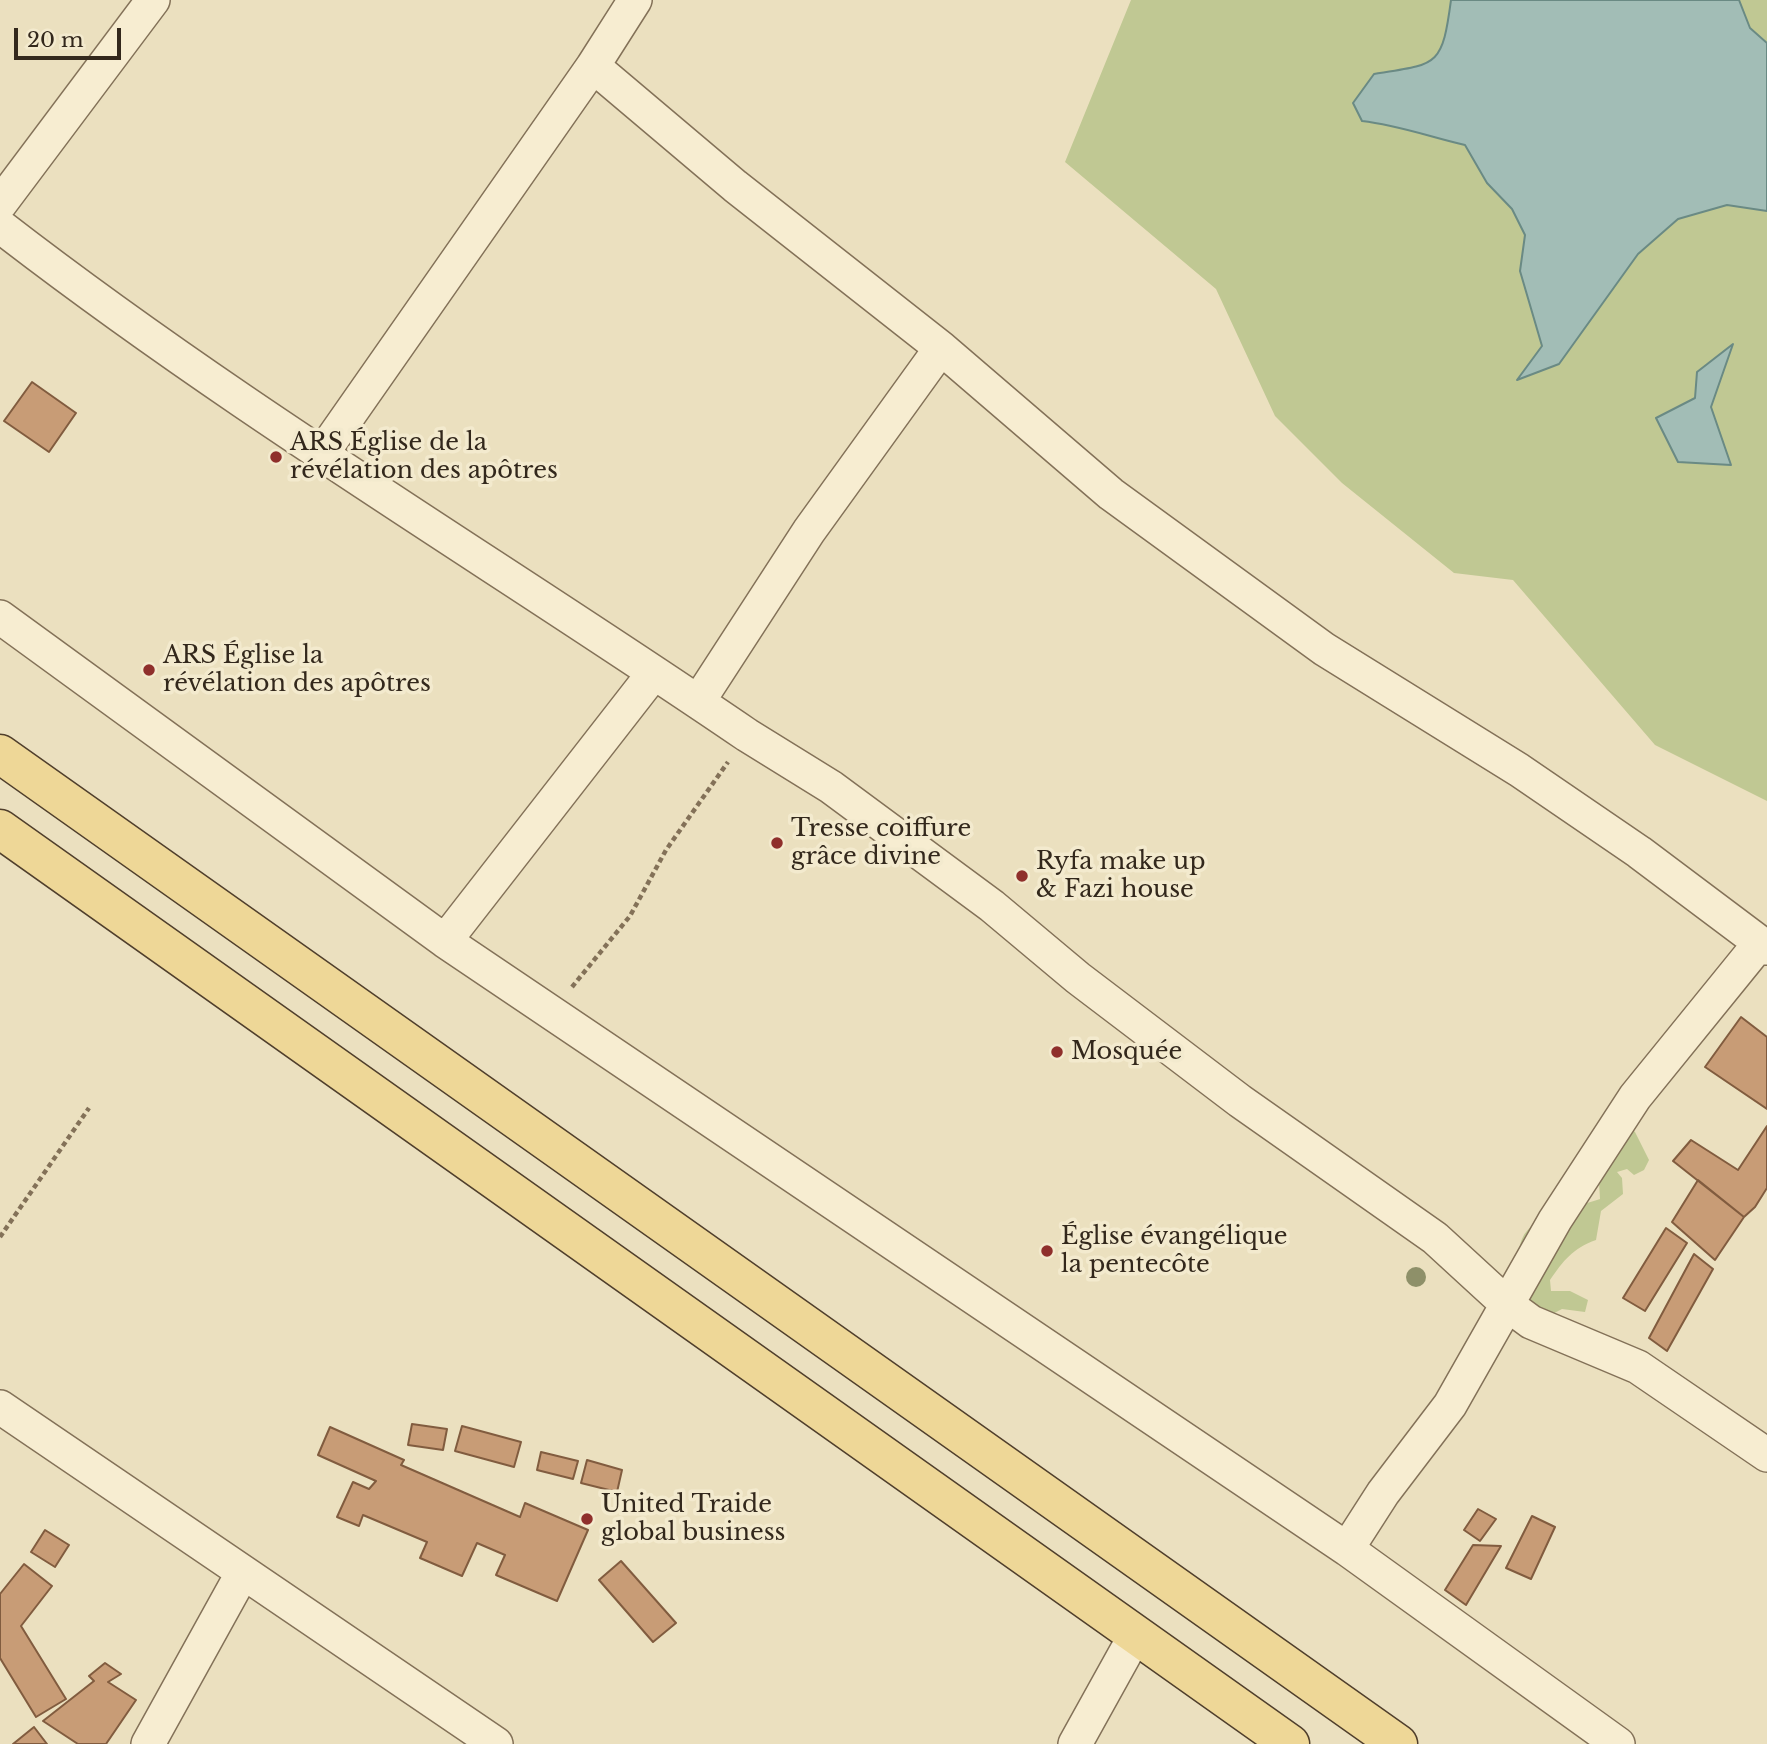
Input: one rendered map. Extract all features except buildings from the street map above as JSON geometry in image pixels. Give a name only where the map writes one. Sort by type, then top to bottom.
[{"type":"main road","points":[[0,754],[1398,1744]]},
{"type":"main road","points":[[0,830],[1290,1744]]},
{"type":"street","points":[[0,204],[153,0]]},
{"type":"street","points":[[321,455],[593,66],[635,0]]},
{"type":"street","points":[[593,66],[736,186],[941,348],[1111,494],[1324,649],[1519,770],[1639,852],[1763,946],[1635,1097],[1555,1220],[1450,1405],[1383,1493],[1347,1549]]},
{"type":"street","points":[[0,226],[111,312],[321,455],[653,674],[831,787],[992,906],[1078,978],[1240,1101],[1435,1238],[1508,1305],[1531,1322],[1638,1367],[1767,1455]]},
{"type":"street","points":[[698,702],[809,531],[941,348]]},
{"type":"street","points":[[0,617],[445,941],[1347,1549],[1618,1744]]},
{"type":"street","points":[[445,941],[653,674]]},
{"type":"street","points":[[0,1407],[242,1574],[496,1744]]},
{"type":"street","points":[[148,1744],[242,1574]]},
{"type":"street","points":[[1075,1744],[1136,1634]]},
{"type":"path","points":[[550,1013],[630,916],[666,850],[747,735]]},
{"type":"path","points":[[0,1237],[89,1108]]},
{"type":"green space","points":[[1131,0],[1767,0],[1767,801],[1655,745],[1513,580],[1454,573],[1342,483],[1275,416],[1216,289],[1065,162]]},
{"type":"green space","points":[[1625,1123],[1635,1132],[1649,1160],[1644,1170],[1634,1175],[1627,1169],[1617,1172],[1622,1178],[1623,1194],[1601,1211],[1596,1240],[1569,1256],[1550,1280],[1551,1291],[1570,1291],[1588,1300],[1585,1312],[1562,1309],[1539,1321],[1510,1274],[1519,1259],[1522,1239],[1528,1230],[1545,1217],[1600,1199],[1599,1182]]},
{"type":"water","points":[[1451,0],[1739,0],[1750,28],[1767,43],[1767,211],[1727,205],[1678,219],[1638,254],[1559,364],[1517,380],[1542,346],[1520,271],[1525,235],[1512,209],[1487,183],[1465,145],[1362,121],[1353,103],[1374,74],[1412,68],[1433,58],[1440,50],[1444,38]]},
{"type":"water","points":[[1733,344],[1711,407],[1731,465],[1678,462],[1656,418],[1695,398],[1697,372]]},
{"type":"place","name":"ARS Église de la révélation des apôtres","points":[[276,457]]},
{"type":"place","name":"ARS Église la révélation des apôtres","points":[[149,670]]},
{"type":"place","name":"Tresse coiffure grâce divine","points":[[777,843]]},
{"type":"place","name":"Ryfa make up & Fazi house","points":[[1022,876]]},
{"type":"place","name":"Mosquée","points":[[1057,1052]]},
{"type":"place","name":"Église évangélique la pentecôte","points":[[1047,1251]]},
{"type":"place","name":"United Traide global business","points":[[587,1519]]}]
